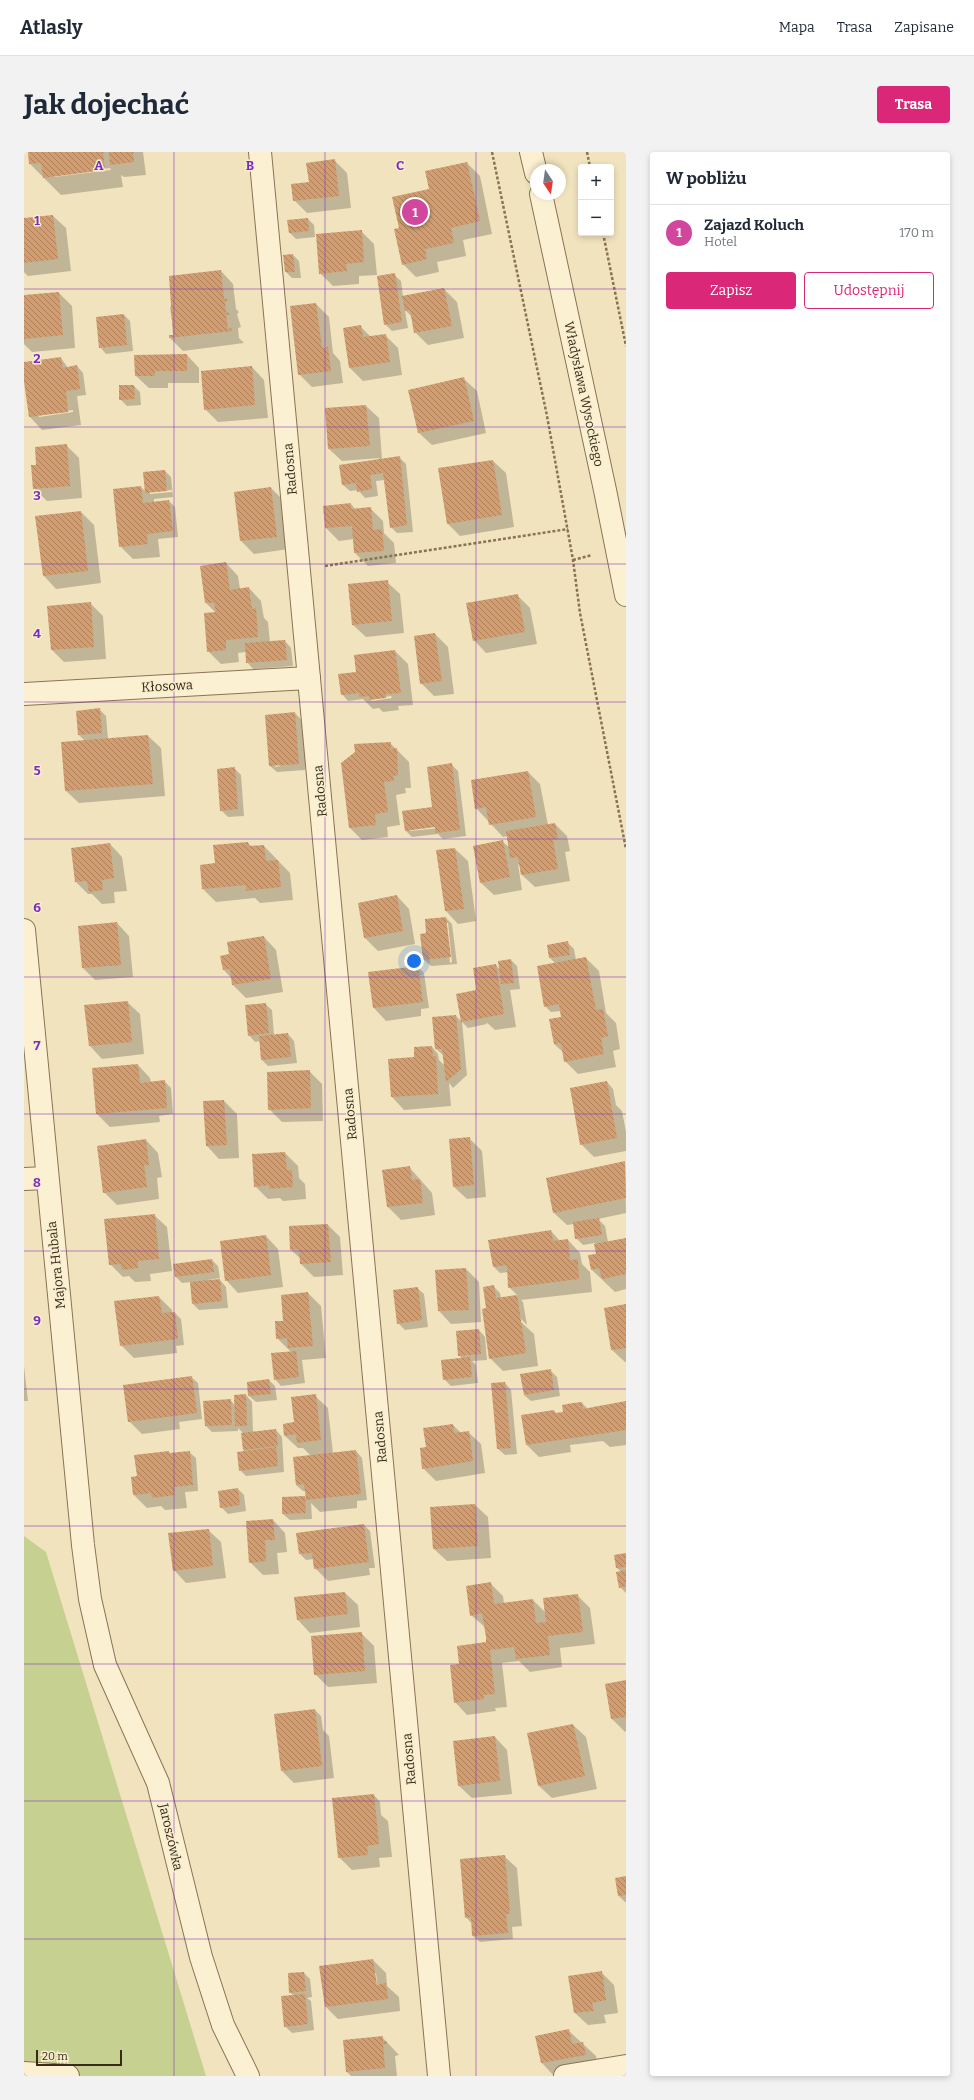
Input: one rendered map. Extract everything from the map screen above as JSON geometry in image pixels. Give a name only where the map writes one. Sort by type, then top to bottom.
[{"type":"street","name":"Radosna","points":[[260,152],[439,2076]]},
{"type":"street","points":[[531,152],[534,164]]},
{"type":"street","name":"Władysława Wysockiego","points":[[542,200],[608,504],[626,595]]},
{"type":"street","name":"Kłosowa","points":[[24,694],[309,678]]},
{"type":"street","name":"Majora Hubala","points":[[24,930],[83,1545],[90,1599]]},
{"type":"street","points":[[24,1179],[47,1178]]},
{"type":"street","name":"Jaroszówka","points":[[90,1599],[105,1665],[158,1783],[201,1957],[224,2026],[248,2076]]},
{"type":"street","points":[[565,2076],[626,2066]]},
{"type":"street","points":[[24,2073],[68,2076]]},
{"type":"path","points":[[492,152],[547,416],[568,529],[580,612],[626,849]]},
{"type":"path","points":[[587,152],[589,164]]},
{"type":"path","points":[[604,236],[626,346]]},
{"type":"path","points":[[300,570],[568,529]]},
{"type":"green space","points":[[24,1536],[46,1552],[206,2076],[24,2076]]},
{"type":"building","points":[[28,152],[103,152],[105,170],[43,178],[41,163],[29,164]]},
{"type":"building","points":[[109,152],[133,152],[134,162],[110,165]]},
{"type":"building","points":[[335,159],[339,196],[293,201],[291,184],[309,182],[306,163]]},
{"type":"building","points":[[467,162],[480,221],[451,228],[454,243],[425,249],[427,259],[402,265],[394,229],[399,228],[392,197],[429,189],[425,171]]},
{"type":"building","points":[[53,215],[58,259],[24,263],[24,218]]},
{"type":"building","points":[[308,218],[309,231],[289,233],[287,220]]},
{"type":"building","points":[[362,230],[364,262],[346,264],[347,271],[319,274],[316,234]]},
{"type":"building","points":[[293,254],[295,272],[285,272],[283,255]]},
{"type":"building","points":[[221,270],[224,299],[227,299],[225,302],[226,313],[228,312],[229,315],[226,315],[228,329],[231,328],[232,331],[169,338],[169,335],[173,335],[169,276]]},
{"type":"building","points":[[395,273],[402,322],[384,325],[377,276]]},
{"type":"building","points":[[444,288],[452,326],[414,333],[410,310],[405,311],[402,296]]},
{"type":"building","points":[[59,292],[63,335],[24,339],[24,295]]},
{"type":"building","points":[[316,303],[322,348],[328,347],[331,371],[298,375],[290,306]]},
{"type":"building","points":[[124,314],[127,345],[99,348],[96,317]]},
{"type":"building","points":[[361,325],[363,337],[386,334],[390,362],[349,368],[343,328]]},
{"type":"building","points":[[187,354],[187,371],[155,371],[155,376],[135,376],[134,355]]},
{"type":"building","points":[[61,357],[63,368],[77,365],[80,389],[66,391],[68,412],[29,417],[24,382],[24,362]]},
{"type":"building","points":[[252,366],[255,405],[204,410],[201,371]]},
{"type":"building","points":[[464,377],[474,421],[418,433],[408,390]]},
{"type":"building","points":[[119,385],[134,385],[135,399],[119,400]]},
{"type":"building","points":[[366,405],[370,446],[328,449],[325,408]]},
{"type":"building","points":[[67,444],[70,486],[33,489],[31,465],[36,465],[35,447]]},
{"type":"building","points":[[400,456],[407,525],[390,528],[383,473],[370,475],[372,489],[357,492],[356,483],[342,485],[339,465]]},
{"type":"building","points":[[493,460],[502,515],[447,524],[438,468]]},
{"type":"building","points":[[165,470],[167,491],[145,493],[143,472]]},
{"type":"building","points":[[141,486],[143,503],[169,500],[173,531],[147,534],[145,521],[148,544],[119,547],[113,489]]},
{"type":"building","points":[[271,487],[277,537],[240,541],[234,492]]},
{"type":"building","points":[[351,503],[351,509],[371,507],[373,530],[382,529],[384,551],[354,553],[352,526],[325,528],[323,506]]},
{"type":"building","points":[[81,511],[88,571],[43,576],[35,516]]},
{"type":"building","points":[[226,562],[230,590],[249,587],[252,609],[256,608],[258,637],[226,640],[226,650],[207,652],[204,613],[216,612],[214,603],[205,603],[200,566]]},
{"type":"building","points":[[388,580],[392,621],[352,625],[348,584]]},
{"type":"building","points":[[518,594],[525,632],[473,641],[466,603]]},
{"type":"building","points":[[91,602],[94,647],[51,650],[47,606]]},
{"type":"building","points":[[435,633],[442,681],[420,684],[414,636]]},
{"type":"building","points":[[285,640],[287,660],[246,663],[245,643]]},
{"type":"building","points":[[395,650],[401,693],[386,694],[386,698],[369,700],[369,696],[359,697],[359,693],[341,695],[338,674],[356,672],[354,655]]},
{"type":"building","points":[[100,708],[102,733],[78,735],[76,711]]},
{"type":"building","points":[[295,712],[299,764],[269,766],[265,715]]},
{"type":"building","points":[[148,735],[153,784],[65,791],[61,742]]},
{"type":"building","points":[[391,742],[391,749],[397,748],[398,775],[393,776],[394,781],[384,782],[388,812],[375,814],[376,825],[349,828],[341,763],[355,752],[354,744]]},
{"type":"building","points":[[452,763],[460,830],[435,833],[435,827],[405,831],[402,811],[432,807],[427,767]]},
{"type":"building","points":[[235,767],[238,809],[220,811],[217,769]]},
{"type":"building","points":[[528,771],[536,817],[489,825],[486,807],[475,809],[471,780]]},
{"type":"building","points":[[555,823],[558,839],[553,840],[558,869],[521,875],[518,857],[510,858],[506,831]]},
{"type":"building","points":[[503,840],[510,877],[480,883],[473,846]]},
{"type":"building","points":[[248,842],[249,846],[264,845],[266,861],[278,860],[281,887],[246,891],[246,885],[202,889],[200,865],[215,863],[213,845]]},
{"type":"building","points":[[110,843],[114,878],[102,880],[103,890],[89,892],[87,881],[75,882],[71,848]]},
{"type":"building","points":[[455,848],[464,909],[445,911],[436,850]]},
{"type":"building","points":[[397,895],[403,931],[364,938],[358,903]]},
{"type":"building","points":[[446,917],[451,957],[423,960],[420,934],[426,933],[425,919]]},
{"type":"building","points":[[117,922],[121,965],[82,968],[78,926]]},
{"type":"building","points":[[264,936],[271,979],[232,985],[230,969],[223,970],[220,956],[229,954],[227,942]]},
{"type":"building","points":[[568,941],[570,955],[549,958],[547,945]]},
{"type":"building","points":[[586,957],[596,1010],[603,1009],[608,1036],[601,1038],[604,1054],[564,1062],[561,1043],[554,1044],[549,1019],[561,1017],[559,1004],[544,1007],[537,966]]},
{"type":"building","points":[[511,959],[514,983],[501,984],[498,961]]},
{"type":"building","points":[[496,964],[504,1014],[461,1022],[456,994],[476,990],[478,1001],[473,968]]},
{"type":"building","points":[[418,966],[423,1002],[373,1008],[368,972]]},
{"type":"building","points":[[128,1001],[132,1042],[89,1046],[84,1005]]},
{"type":"building","points":[[266,1003],[269,1033],[248,1036],[245,1005]]},
{"type":"building","points":[[456,1015],[461,1069],[446,1082],[442,1049],[435,1049],[432,1017]]},
{"type":"building","points":[[288,1033],[291,1057],[261,1060],[259,1036]]},
{"type":"building","points":[[432,1046],[433,1056],[436,1056],[438,1094],[391,1097],[388,1059],[414,1057],[414,1047]]},
{"type":"building","points":[[138,1064],[140,1083],[165,1080],[167,1108],[96,1114],[92,1068]]},
{"type":"building","points":[[310,1070],[311,1108],[268,1110],[267,1072]]},
{"type":"building","points":[[607,1081],[617,1138],[580,1145],[570,1088]]},
{"type":"building","points":[[224,1100],[227,1145],[206,1146],[203,1101]]},
{"type":"building","points":[[470,1137],[474,1185],[453,1187],[449,1139]]},
{"type":"building","points":[[146,1139],[149,1165],[144,1165],[147,1187],[103,1193],[97,1146]]},
{"type":"building","points":[[285,1152],[287,1170],[292,1170],[293,1187],[269,1189],[269,1185],[254,1187],[252,1154]]},
{"type":"building","points":[[625,1161],[626,1198],[553,1213],[546,1178]]},
{"type":"building","points":[[410,1166],[412,1180],[420,1179],[423,1203],[387,1207],[382,1170]]},
{"type":"building","points":[[155,1214],[159,1259],[138,1261],[138,1268],[122,1270],[121,1264],[109,1265],[104,1219]]},
{"type":"building","points":[[599,1218],[602,1235],[575,1239],[573,1222]]},
{"type":"building","points":[[328,1224],[331,1262],[300,1264],[299,1249],[290,1250],[289,1226]]},
{"type":"building","points":[[551,1230],[553,1241],[568,1239],[570,1260],[578,1259],[579,1279],[508,1288],[507,1265],[493,1267],[488,1240]]},
{"type":"building","points":[[266,1235],[271,1275],[225,1281],[220,1241]]},
{"type":"building","points":[[626,1238],[626,1274],[602,1279],[599,1268],[591,1270],[588,1255],[596,1254],[594,1244]]},
{"type":"building","points":[[212,1259],[214,1272],[175,1277],[173,1264]]},
{"type":"building","points":[[466,1268],[469,1310],[438,1311],[435,1270]]},
{"type":"building","points":[[220,1279],[222,1301],[192,1304],[190,1282]]},
{"type":"building","points":[[494,1285],[496,1298],[517,1295],[526,1353],[489,1359],[482,1309],[486,1308],[483,1287]]},
{"type":"building","points":[[418,1287],[422,1320],[397,1324],[393,1290]]},
{"type":"building","points":[[308,1292],[313,1346],[288,1348],[287,1338],[276,1339],[275,1321],[283,1321],[281,1295]]},
{"type":"building","points":[[159,1296],[162,1313],[175,1312],[178,1339],[120,1346],[114,1301]]},
{"type":"building","points":[[626,1304],[626,1348],[611,1350],[604,1308]]},
{"type":"building","points":[[479,1329],[481,1354],[458,1356],[456,1331]]},
{"type":"building","points":[[296,1351],[299,1377],[274,1380],[271,1353]]},
{"type":"building","points":[[470,1357],[472,1377],[443,1380],[441,1360]]},
{"type":"building","points":[[551,1369],[554,1390],[524,1395],[520,1374]]},
{"type":"building","points":[[192,1376],[197,1413],[128,1422],[123,1385]]},
{"type":"building","points":[[269,1379],[271,1394],[248,1396],[247,1382]]},
{"type":"building","points":[[505,1382],[511,1448],[497,1449],[491,1383]]},
{"type":"building","points":[[246,1394],[247,1426],[235,1426],[234,1395]]},
{"type":"building","points":[[316,1394],[321,1440],[297,1443],[296,1434],[284,1436],[283,1424],[294,1422],[291,1397]]},
{"type":"building","points":[[231,1399],[232,1425],[205,1426],[203,1401]]},
{"type":"building","points":[[626,1401],[626,1430],[526,1445],[521,1415],[554,1410],[555,1413],[563,1412],[562,1405],[573,1403],[582,1402],[583,1409]]},
{"type":"building","points":[[453,1424],[454,1433],[469,1431],[473,1461],[422,1469],[420,1448],[426,1447],[423,1428]]},
{"type":"building","points":[[276,1429],[278,1446],[243,1450],[241,1433]]},
{"type":"building","points":[[276,1447],[278,1466],[239,1471],[237,1452]]},
{"type":"building","points":[[356,1450],[361,1494],[306,1500],[304,1484],[296,1485],[293,1457]]},
{"type":"building","points":[[169,1451],[169,1453],[190,1451],[193,1485],[174,1487],[175,1495],[152,1498],[151,1493],[133,1495],[131,1477],[137,1476],[134,1455]]},
{"type":"building","points":[[238,1488],[240,1505],[220,1508],[218,1491]]},
{"type":"building","points":[[305,1496],[306,1513],[282,1514],[282,1497]]},
{"type":"building","points":[[475,1504],[478,1546],[433,1549],[430,1507]]},
{"type":"building","points":[[273,1519],[275,1540],[265,1540],[266,1561],[249,1563],[246,1521]]},
{"type":"building","points":[[364,1524],[369,1562],[314,1569],[312,1553],[299,1554],[296,1533]]},
{"type":"building","points":[[209,1529],[213,1566],[173,1571],[168,1533]]},
{"type":"building","points":[[626,1553],[626,1567],[616,1568],[614,1555]]},
{"type":"building","points":[[626,1570],[626,1586],[619,1588],[616,1572]]},
{"type":"building","points":[[491,1582],[494,1604],[533,1599],[536,1623],[546,1622],[543,1598],[578,1594],[583,1632],[548,1636],[550,1655],[516,1659],[514,1647],[490,1650],[495,1694],[483,1695],[484,1699],[454,1703],[450,1665],[459,1664],[457,1646],[486,1642],[482,1613],[470,1616],[466,1586]]},
{"type":"building","points":[[345,1592],[348,1614],[297,1620],[294,1597]]},
{"type":"building","points":[[362,1632],[365,1671],[314,1675],[311,1636]]},
{"type":"building","points":[[626,1680],[626,1717],[611,1719],[605,1684]]},
{"type":"building","points":[[315,1709],[322,1766],[281,1771],[274,1714]]},
{"type":"building","points":[[573,1724],[585,1776],[538,1786],[527,1733]]},
{"type":"building","points":[[495,1736],[500,1781],[458,1786],[453,1741]]},
{"type":"building","points":[[374,1794],[379,1844],[367,1846],[368,1855],[338,1858],[332,1798]]},
{"type":"building","points":[[505,1855],[510,1914],[506,1914],[508,1933],[472,1936],[471,1917],[465,1918],[460,1859]]},
{"type":"building","points":[[626,1876],[626,1895],[618,1896],[615,1878]]},
{"type":"building","points":[[373,1959],[377,1985],[386,1983],[388,1999],[325,2007],[319,1966]]},
{"type":"building","points":[[602,1971],[606,2000],[592,2003],[594,2011],[574,2013],[568,1976]]},
{"type":"building","points":[[304,1972],[306,1991],[289,1993],[288,1973]]},
{"type":"building","points":[[305,1994],[308,2024],[284,2027],[281,1996]]},
{"type":"building","points":[[569,2029],[572,2044],[583,2042],[586,2055],[541,2063],[535,2036]]},
{"type":"building","points":[[383,2036],[383,2042],[387,2041],[387,2044],[383,2044],[385,2068],[346,2072],[343,2040]]},
{"type":"place","name":"Zajazd Koluch","points":[[415,212]]}]
